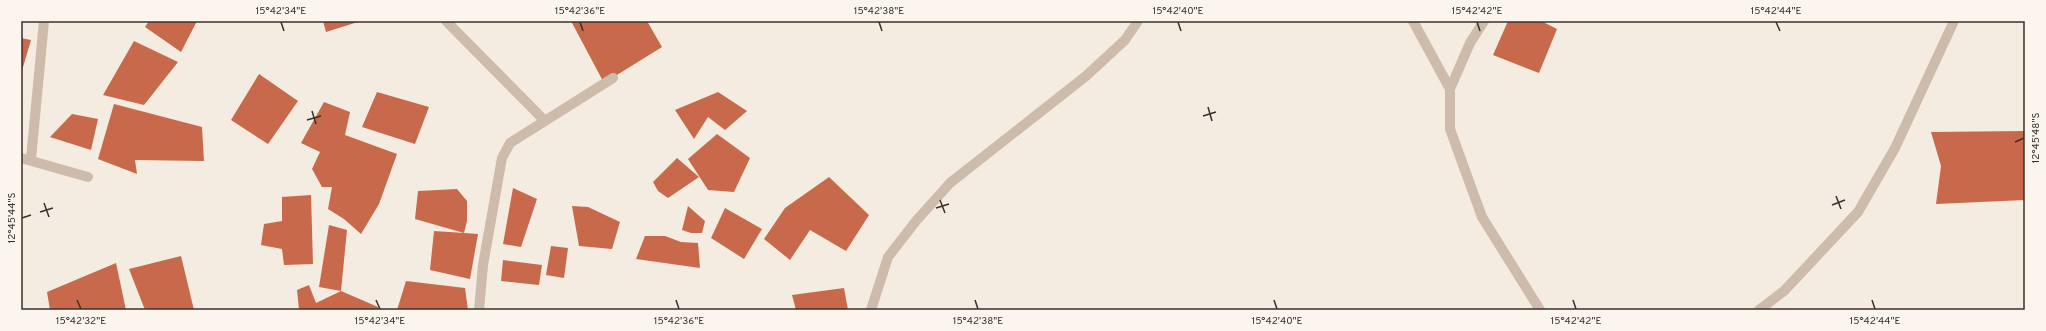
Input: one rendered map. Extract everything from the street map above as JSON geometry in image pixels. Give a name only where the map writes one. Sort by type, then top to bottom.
[{"type":"street","points":[[44,21],[26,158],[88,177]]},
{"type":"street","points":[[446,21],[544,120]]},
{"type":"street","points":[[870,310],[888,257],[916,221],[950,183],[1086,76],[1125,40],[1138,21]]},
{"type":"street","points":[[1412,21],[1450,89]]},
{"type":"street","points":[[1484,21],[1470,43],[1450,89],[1450,129],[1482,217],[1540,310]]},
{"type":"street","points":[[1759,310],[1784,291],[1858,212],[1895,148],[1954,21]]},
{"type":"street","points":[[479,310],[483,265],[502,158],[510,143],[544,120],[613,78]]},
{"type":"building","points":[[149,21],[197,21],[181,52],[145,27]]},
{"type":"building","points":[[323,21],[361,21],[326,32]]},
{"type":"building","points":[[571,21],[647,21],[662,47],[604,83]]},
{"type":"building","points":[[1508,21],[1541,21],[1557,29],[1539,73],[1493,55]]},
{"type":"building","points":[[21,38],[31,40],[21,74]]},
{"type":"building","points":[[134,41],[178,62],[144,105],[103,95]]},
{"type":"building","points":[[259,74],[298,101],[268,144],[231,120]]},
{"type":"building","points":[[377,92],[429,107],[415,144],[362,127]]},
{"type":"building","points":[[718,92],[747,111],[725,130],[708,117],[694,139],[675,110]]},
{"type":"building","points":[[324,102],[350,112],[345,135],[397,154],[379,204],[361,234],[344,219],[328,209],[332,187],[322,187],[312,169],[320,152],[301,143]]},
{"type":"building","points":[[114,104],[202,127],[204,161],[135,160],[137,174],[98,159]]},
{"type":"building","points":[[72,114],[98,119],[91,150],[50,137]]},
{"type":"building","points":[[2025,131],[2025,200],[1936,204],[1941,166],[1931,132]]},
{"type":"building","points":[[717,134],[750,158],[734,192],[708,190],[688,159]]},
{"type":"building","points":[[677,158],[699,177],[668,198],[658,191],[653,182]]},
{"type":"building","points":[[829,177],[869,215],[846,251],[810,230],[790,260],[764,239],[785,208]]},
{"type":"building","points":[[513,188],[537,199],[521,247],[503,244]]},
{"type":"building","points":[[457,189],[467,201],[467,221],[464,233],[415,219],[418,191]]},
{"type":"building","points":[[311,195],[313,264],[284,265],[282,249],[261,245],[264,224],[282,221],[282,197]]},
{"type":"building","points":[[572,206],[588,207],[620,222],[612,249],[579,246]]},
{"type":"building","points":[[688,206],[705,221],[702,233],[691,233],[682,230]]},
{"type":"building","points":[[725,208],[762,229],[744,259],[711,238]]},
{"type":"building","points":[[329,225],[347,230],[341,291],[319,287]]},
{"type":"building","points":[[434,231],[478,234],[470,279],[430,270]]},
{"type":"building","points":[[645,236],[665,236],[681,242],[698,243],[700,268],[636,259]]},
{"type":"building","points":[[551,246],[568,248],[564,278],[546,275]]},
{"type":"building","points":[[181,256],[194,310],[145,310],[129,269]]},
{"type":"building","points":[[503,260],[542,265],[539,285],[501,281]]},
{"type":"building","points":[[116,263],[126,310],[50,310],[47,292]]},
{"type":"building","points":[[406,281],[465,288],[468,310],[397,310]]},
{"type":"building","points":[[309,285],[316,303],[341,291],[378,307],[379,310],[299,310],[297,290]]},
{"type":"building","points":[[844,288],[848,310],[796,310],[792,295]]}]
